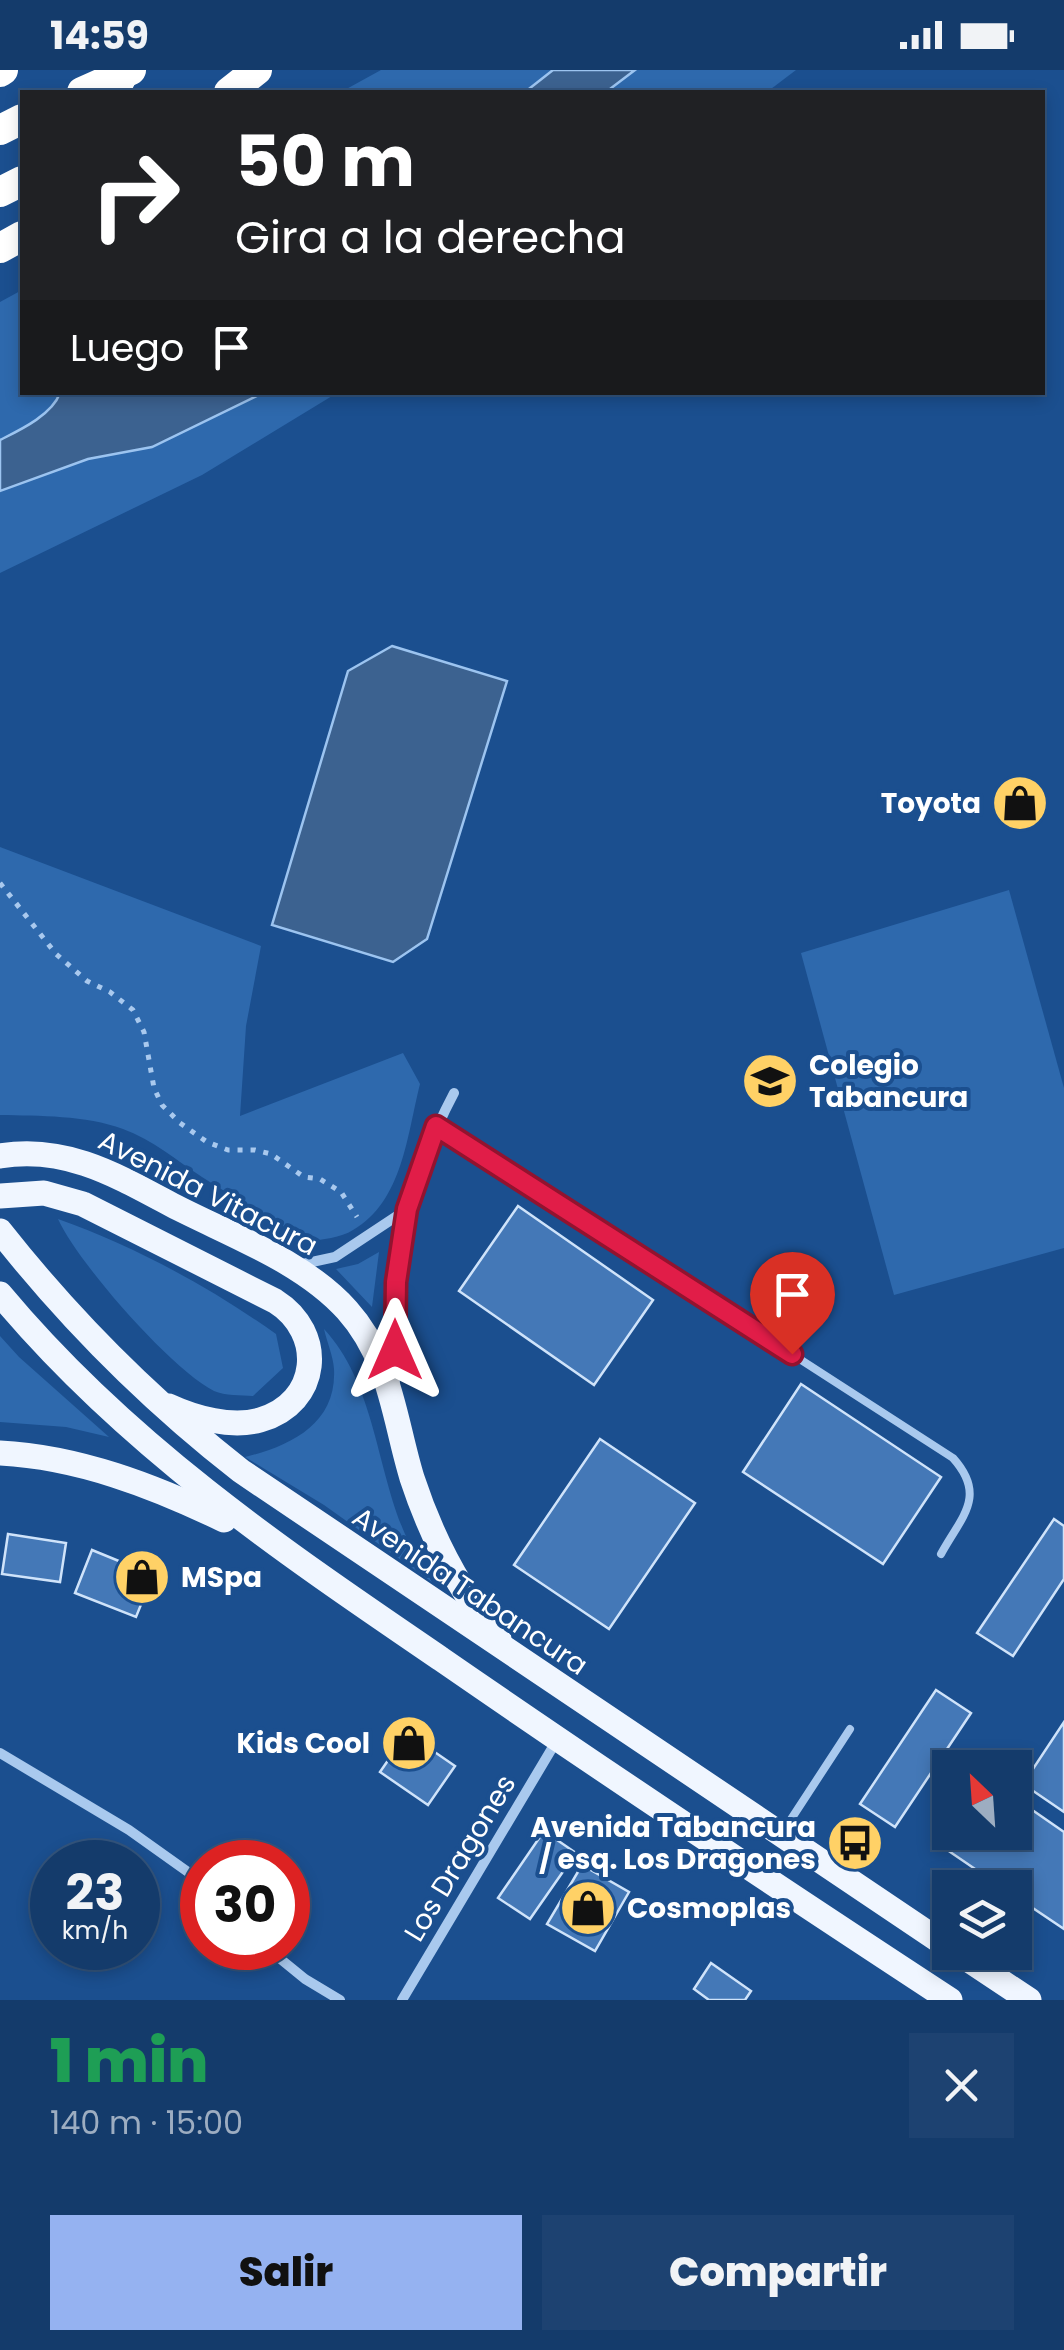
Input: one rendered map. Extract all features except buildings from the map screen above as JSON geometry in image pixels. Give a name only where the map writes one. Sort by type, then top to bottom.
[{"type":"highway","points":[[86,90],[128,70]]},
{"type":"highway","points":[[232,90],[257,70]]},
{"type":"main road","name":"Avenida Vitacura","points":[[0,1156],[33,1152],[75,1158],[290,1266],[330,1293],[362,1328],[389,1380],[412,1476],[441,1550],[470,1600],[515,1658]]},
{"type":"main road","points":[[0,1196],[44,1193],[104,1212],[276,1301],[288,1309],[306,1332],[308,1374],[295,1398],[271,1416],[232,1422],[180,1411],[156,1401]]},
{"type":"main road","name":"Avenida Tabancura","points":[[0,1230],[71,1317],[156,1401],[272,1494],[932,1936]]},
{"type":"main road","points":[[0,1294],[103,1403],[161,1456],[285,1552],[557,1740],[950,2000]]},
{"type":"main road","points":[[0,1452],[87,1467],[143,1485],[212,1514],[285,1552]]},
{"type":"main road","points":[[984,1970],[1028,2000]]},
{"type":"street","points":[[396,1408],[396,1282],[407,1209],[436,1126],[454,1093]]},
{"type":"street","points":[[290,1266],[335,1257],[407,1209]]},
{"type":"street","name":"Los Dragones","points":[[402,2000],[557,1740]]},
{"type":"street","points":[[0,1753],[130,1830],[180,1866]]},
{"type":"street","points":[[293,1970],[340,2000]]},
{"type":"lane","points":[[436,1126],[953,1458],[972,1485],[970,1502],[942,1554]]},
{"type":"lane","points":[[780,1835],[850,1728]]},
{"type":"path","points":[[0,883],[56,954],[87,982],[110,992],[133,1010],[144,1032],[154,1088],[162,1105],[180,1123],[218,1146],[271,1154],[304,1177],[320,1179],[340,1192],[370,1236]]},
{"type":"shaded area","points":[[381,70],[796,70],[770,90],[345,90]]},
{"type":"shaded area","points":[[553,70],[635,70],[609,90],[528,90]]},
{"type":"shaded area","points":[[20,291],[20,395],[334,395],[202,475],[0,573],[0,302]]},
{"type":"shaded area","points":[[59,395],[259,395],[152,447],[88,459],[0,491],[0,440],[26,427]]},
{"type":"shaded area","points":[[392,646],[507,681],[427,939],[393,962],[272,925],[348,671]]},
{"type":"shaded area","points":[[0,847],[261,946],[246,1026],[240,1116],[403,1053],[420,1084],[393,1185],[370,1217],[343,1235],[307,1242],[134,1134],[78,1119],[0,1115]]},
{"type":"shaded area","points":[[1009,890],[1064,1088],[1064,1248],[894,1295],[801,953]]},
{"type":"shaded area","points":[[58,1219],[143,1255],[251,1317],[276,1334],[283,1368],[253,1396],[214,1391],[174,1361],[127,1313],[85,1261]]},
{"type":"shaded area","points":[[379,1252],[372,1307],[336,1269],[358,1264]]},
{"type":"shaded area","points":[[324,1329],[354,1375],[395,1508],[432,1582],[324,1505],[245,1457],[294,1439],[308,1430],[328,1404],[334,1369]]},
{"type":"shaded area","points":[[0,1336],[109,1437],[66,1427],[0,1422]]},
{"type":"place","name":"Toyota","points":[[1020,803]]},
{"type":"place","name":"Colegio Tabancura","points":[[770,1081]]},
{"type":"place","name":"MSpa","points":[[142,1577]]},
{"type":"place","name":"Kids Cool","points":[[409,1743]]},
{"type":"place","name":"Avenida Tabancura / esq. Los Dragones","points":[[855,1843]]},
{"type":"place","name":"Cosmoplas","points":[[588,1908]]},
{"type":"route","points":[[395,1350],[394,1302],[407,1209],[436,1126],[792,1354]]}]
